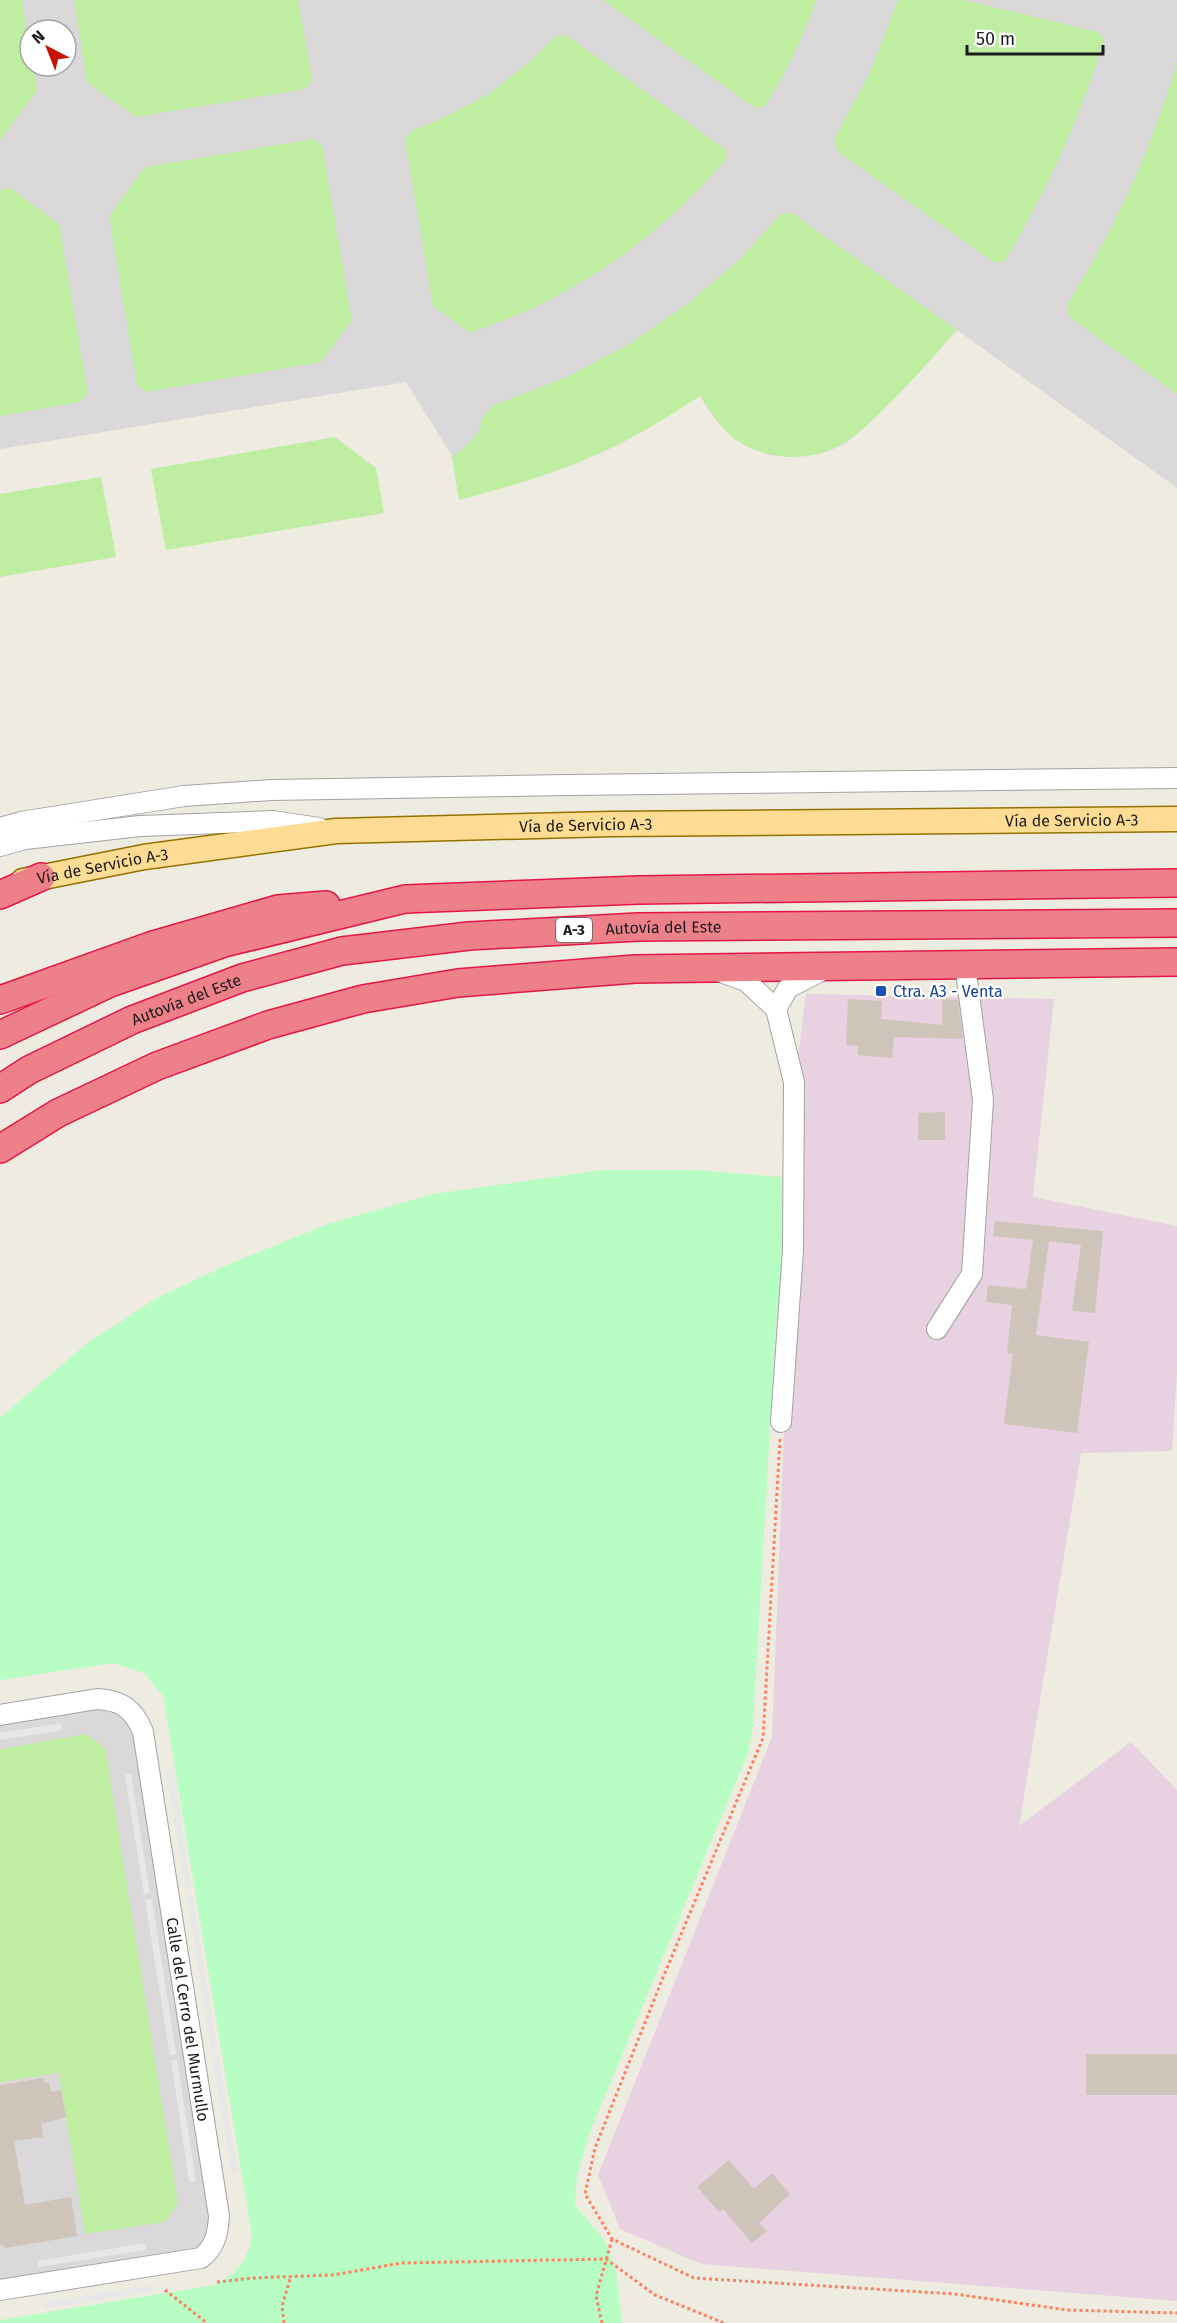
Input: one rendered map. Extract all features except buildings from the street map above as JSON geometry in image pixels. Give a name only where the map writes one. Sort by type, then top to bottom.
[{"type":"highway","points":[[0,895],[41,877]]},
{"type":"highway","points":[[0,1000],[150,946],[278,909],[405,899],[639,890],[1177,883]]},
{"type":"highway","points":[[0,1035],[110,983],[225,944],[405,899]]},
{"type":"highway","name":"Autovía del Este","points":[[0,1089],[29,1070],[132,1020],[242,978],[342,951],[469,936],[638,927],[1177,923]]},
{"type":"highway","points":[[0,1149],[58,1113],[157,1066],[268,1025],[363,999],[458,982],[635,969],[1177,962]]},
{"type":"main road","name":"Vía de Servicio A-3","points":[[0,886],[144,857],[336,831],[611,824],[1177,819]]},
{"type":"street","points":[[0,828],[21,822],[184,796],[271,790],[568,784],[1177,778]]},
{"type":"street","points":[[0,846],[25,839],[140,826],[273,821],[336,831]]},
{"type":"street","points":[[965,965],[983,1100],[972,1274],[973,1301]]},
{"type":"street","points":[[776,1009],[788,988],[831,967]]},
{"type":"street","points":[[711,968],[746,981],[776,1009],[794,1082],[793,1250],[781,1422]]},
{"type":"street","points":[[937,1329],[972,1274]]},
{"type":"street","name":"Calle del Cerro del Murmullo","points":[[0,1715],[106,1700],[117,1701],[134,1714],[139,1722],[143,1732],[219,2216],[215,2242],[201,2258],[0,2290]]},
{"type":"path","points":[[781,1422],[763,1738],[595,2148],[585,2194],[612,2239],[694,2278],[955,2294],[1067,2310],[1177,2313]]},
{"type":"path","points":[[602,2323],[596,2296],[612,2239]]},
{"type":"path","points":[[217,2282],[332,2274],[402,2263],[606,2259],[655,2295],[724,2323]]},
{"type":"path","points":[[284,2323],[282,2306],[291,2276]]},
{"type":"path","points":[[165,2290],[207,2323]]},
{"type":"shaded area","points":[[0,0],[1177,0],[1177,488],[957,330],[864,428],[847,442],[827,452],[789,457],[769,455],[748,447],[731,436],[715,419],[700,396],[603,452],[540,476],[459,500],[452,456],[406,382],[0,449]]},
{"type":"shaded area","points":[[806,994],[1054,999],[1033,1197],[1177,1226],[1177,1372],[1172,1451],[1081,1453],[1019,1826],[1131,1742],[1177,1790],[1177,2301],[701,2264],[620,2229],[598,2175],[772,1737],[799,1050]]},
{"type":"shaded area","points":[[97,1699],[133,1714],[216,2187],[209,2251],[0,2290],[0,1715]]},
{"type":"shaded area","points":[[61,1723],[62,1730],[0,1740],[0,1733]]},
{"type":"shaded area","points":[[173,1767],[191,1888],[186,1889],[166,1768]]},
{"type":"shaded area","points":[[131,1774],[150,1893],[144,1895],[125,1775]]},
{"type":"shaded area","points":[[192,1893],[217,2048],[211,2049],[187,1894]]},
{"type":"shaded area","points":[[152,1899],[176,2054],[170,2056],[145,1900]]},
{"type":"shaded area","points":[[218,2053],[238,2173],[232,2174],[212,2054]]},
{"type":"shaded area","points":[[177,2059],[196,2181],[189,2182],[171,2060]]},
{"type":"shaded area","points":[[145,2243],[146,2250],[38,2267],[37,2261]]},
{"type":"shaded area","points":[[151,2285],[152,2291],[44,2309],[43,2303]]},
{"type":"green space","points":[[0,0],[22,0],[25,18],[18,18],[18,78],[35,78],[37,91],[0,140]]},
{"type":"green space","points":[[74,0],[298,0],[312,79],[306,89],[136,117],[87,82]]},
{"type":"green space","points":[[603,0],[816,0],[800,41],[765,107],[755,108]]},
{"type":"green space","points":[[898,0],[963,0],[1098,32],[1104,39],[1085,97],[1062,153],[1005,261],[995,263],[837,151],[834,140],[871,70]]},
{"type":"green space","points":[[566,35],[725,149],[727,158],[671,216],[611,264],[545,302],[470,333],[433,306],[405,140],[411,131],[443,118],[490,93],[532,60],[555,37]]},
{"type":"green space","points":[[1177,61],[1177,394],[1069,317],[1067,305],[1101,247],[1131,187],[1156,125]]},
{"type":"green space","points":[[313,139],[322,145],[352,320],[321,362],[146,392],[137,385],[109,216],[145,167]]},
{"type":"green space","points":[[10,188],[59,224],[88,394],[80,402],[0,416],[0,190]]},
{"type":"green space","points":[[792,213],[957,330],[904,389],[862,430],[847,441],[819,454],[788,457],[773,455],[744,445],[731,436],[700,396],[641,432],[587,459],[533,479],[459,500],[452,456],[473,439],[480,428],[483,417],[492,406],[564,378],[623,348],[689,303],[740,259],[781,214]]},
{"type":"green space","points":[[335,437],[376,468],[384,513],[166,550],[151,469]]},
{"type":"green space","points":[[101,477],[116,557],[0,577],[0,494]]},
{"type":"green space","points":[[603,1170],[694,1170],[782,1177],[782,1279],[776,1323],[753,1725],[748,1753],[590,2132],[577,2176],[575,2205],[605,2241],[616,2270],[622,2323],[0,2323],[0,2320],[214,2285],[230,2276],[240,2266],[252,2236],[163,1696],[144,1673],[113,1663],[0,1680],[0,1418],[86,1344],[157,1298],[227,1265],[328,1224],[433,1194]]},
{"type":"green space","points":[[86,1734],[105,1748],[178,2204],[165,2222],[85,2234],[59,2073],[0,2082],[0,1749]]},
{"type":"place","name":"Ctra. A3 - Venta","points":[[881,991]]}]
